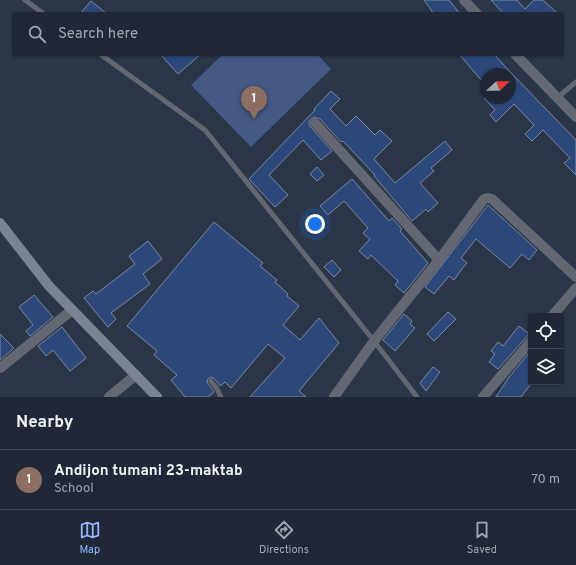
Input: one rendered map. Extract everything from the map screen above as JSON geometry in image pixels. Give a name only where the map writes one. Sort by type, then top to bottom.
[{"type":"street","points":[[464,0],[475,12]]},
{"type":"street","points":[[517,56],[576,117]]},
{"type":"street","points":[[315,123],[439,260]]},
{"type":"street","points":[[334,397],[374,341],[439,260],[484,199],[488,198],[496,202],[576,277]]},
{"type":"street","points":[[2,228],[49,286],[157,397]]},
{"type":"street","points":[[555,313],[576,288]]},
{"type":"street","points":[[0,368],[72,310]]},
{"type":"street","points":[[482,397],[528,344]]},
{"type":"street","points":[[109,397],[136,375]]},
{"type":"lane","points":[[25,0],[41,12]]},
{"type":"lane","points":[[103,56],[205,130],[417,397]]},
{"type":"lane","points":[[557,98],[576,82]]},
{"type":"lane","points":[[211,381],[217,388],[221,397]]},
{"type":"shaded area","points":[[221,56],[319,56],[331,69],[251,147],[191,85]]},
{"type":"building","points":[[424,0],[449,0],[458,12],[433,12]]},
{"type":"building","points":[[491,0],[517,0],[525,9],[534,0],[543,0],[556,12],[502,12]]},
{"type":"building","points":[[91,1],[105,12],[82,12]]},
{"type":"building","points":[[162,56],[199,56],[178,74]]},
{"type":"building","points":[[461,56],[496,56],[507,68],[480,68],[480,79]]},
{"type":"building","points":[[516,78],[576,140],[576,175],[564,163],[570,158],[543,130],[532,141],[525,134],[534,125],[514,104],[516,104]]},
{"type":"building","points":[[331,91],[340,99],[330,109],[346,126],[356,116],[375,135],[380,130],[392,141],[374,159],[395,183],[445,141],[452,150],[431,168],[434,171],[420,183],[438,203],[428,212],[426,209],[412,221],[374,176],[375,175],[343,141],[341,142],[320,119],[314,117],[309,121],[309,125],[332,151],[321,160],[303,140],[269,175],[288,195],[275,207],[249,179],[315,110],[314,109]]},
{"type":"building","points":[[490,104],[514,104],[496,122],[490,115],[495,110]]},
{"type":"building","points":[[317,167],[324,175],[317,181],[310,174]]},
{"type":"building","points":[[352,179],[389,221],[392,218],[402,229],[400,231],[428,263],[404,293],[395,285],[398,281],[371,255],[368,259],[359,251],[370,239],[363,233],[368,228],[344,201],[328,215],[320,206]]},
{"type":"building","points":[[488,205],[537,250],[529,260],[522,254],[510,268],[476,239],[461,258],[467,263],[454,280],[449,276],[434,294],[425,287]]},
{"type":"building","points":[[214,222],[263,263],[260,266],[277,280],[275,282],[288,294],[287,296],[299,306],[283,325],[300,340],[319,318],[339,343],[299,391],[306,397],[250,397],[285,358],[268,344],[231,388],[225,382],[220,386],[214,378],[210,377],[207,382],[214,392],[208,397],[185,397],[171,380],[177,375],[154,355],[157,351],[127,326]]},
{"type":"building","points":[[148,241],[162,259],[143,274],[150,284],[111,313],[116,319],[108,327],[84,298],[93,291],[96,294],[135,264],[129,256]]},
{"type":"building","points":[[332,260],[341,270],[334,277],[324,267]]},
{"type":"building","points":[[34,295],[53,317],[30,336],[26,331],[33,325],[19,307]]},
{"type":"building","points":[[448,312],[456,319],[434,341],[427,334]]},
{"type":"building","points":[[404,314],[412,321],[410,324],[415,328],[395,351],[383,340]]},
{"type":"building","points":[[519,326],[528,333],[528,335],[498,369],[489,362],[495,354],[491,351],[498,342],[503,346]]},
{"type":"building","points":[[62,327],[86,358],[70,371],[53,350],[46,356],[38,346]]},
{"type":"building","points":[[0,334],[14,348],[0,360]]},
{"type":"building","points":[[528,354],[528,385],[530,385],[521,397],[496,397],[509,377]]},
{"type":"building","points":[[433,367],[440,372],[426,391],[420,383]]},
{"type":"place","name":"Andijon tumani 23-maktab","points":[[254,119]]}]
